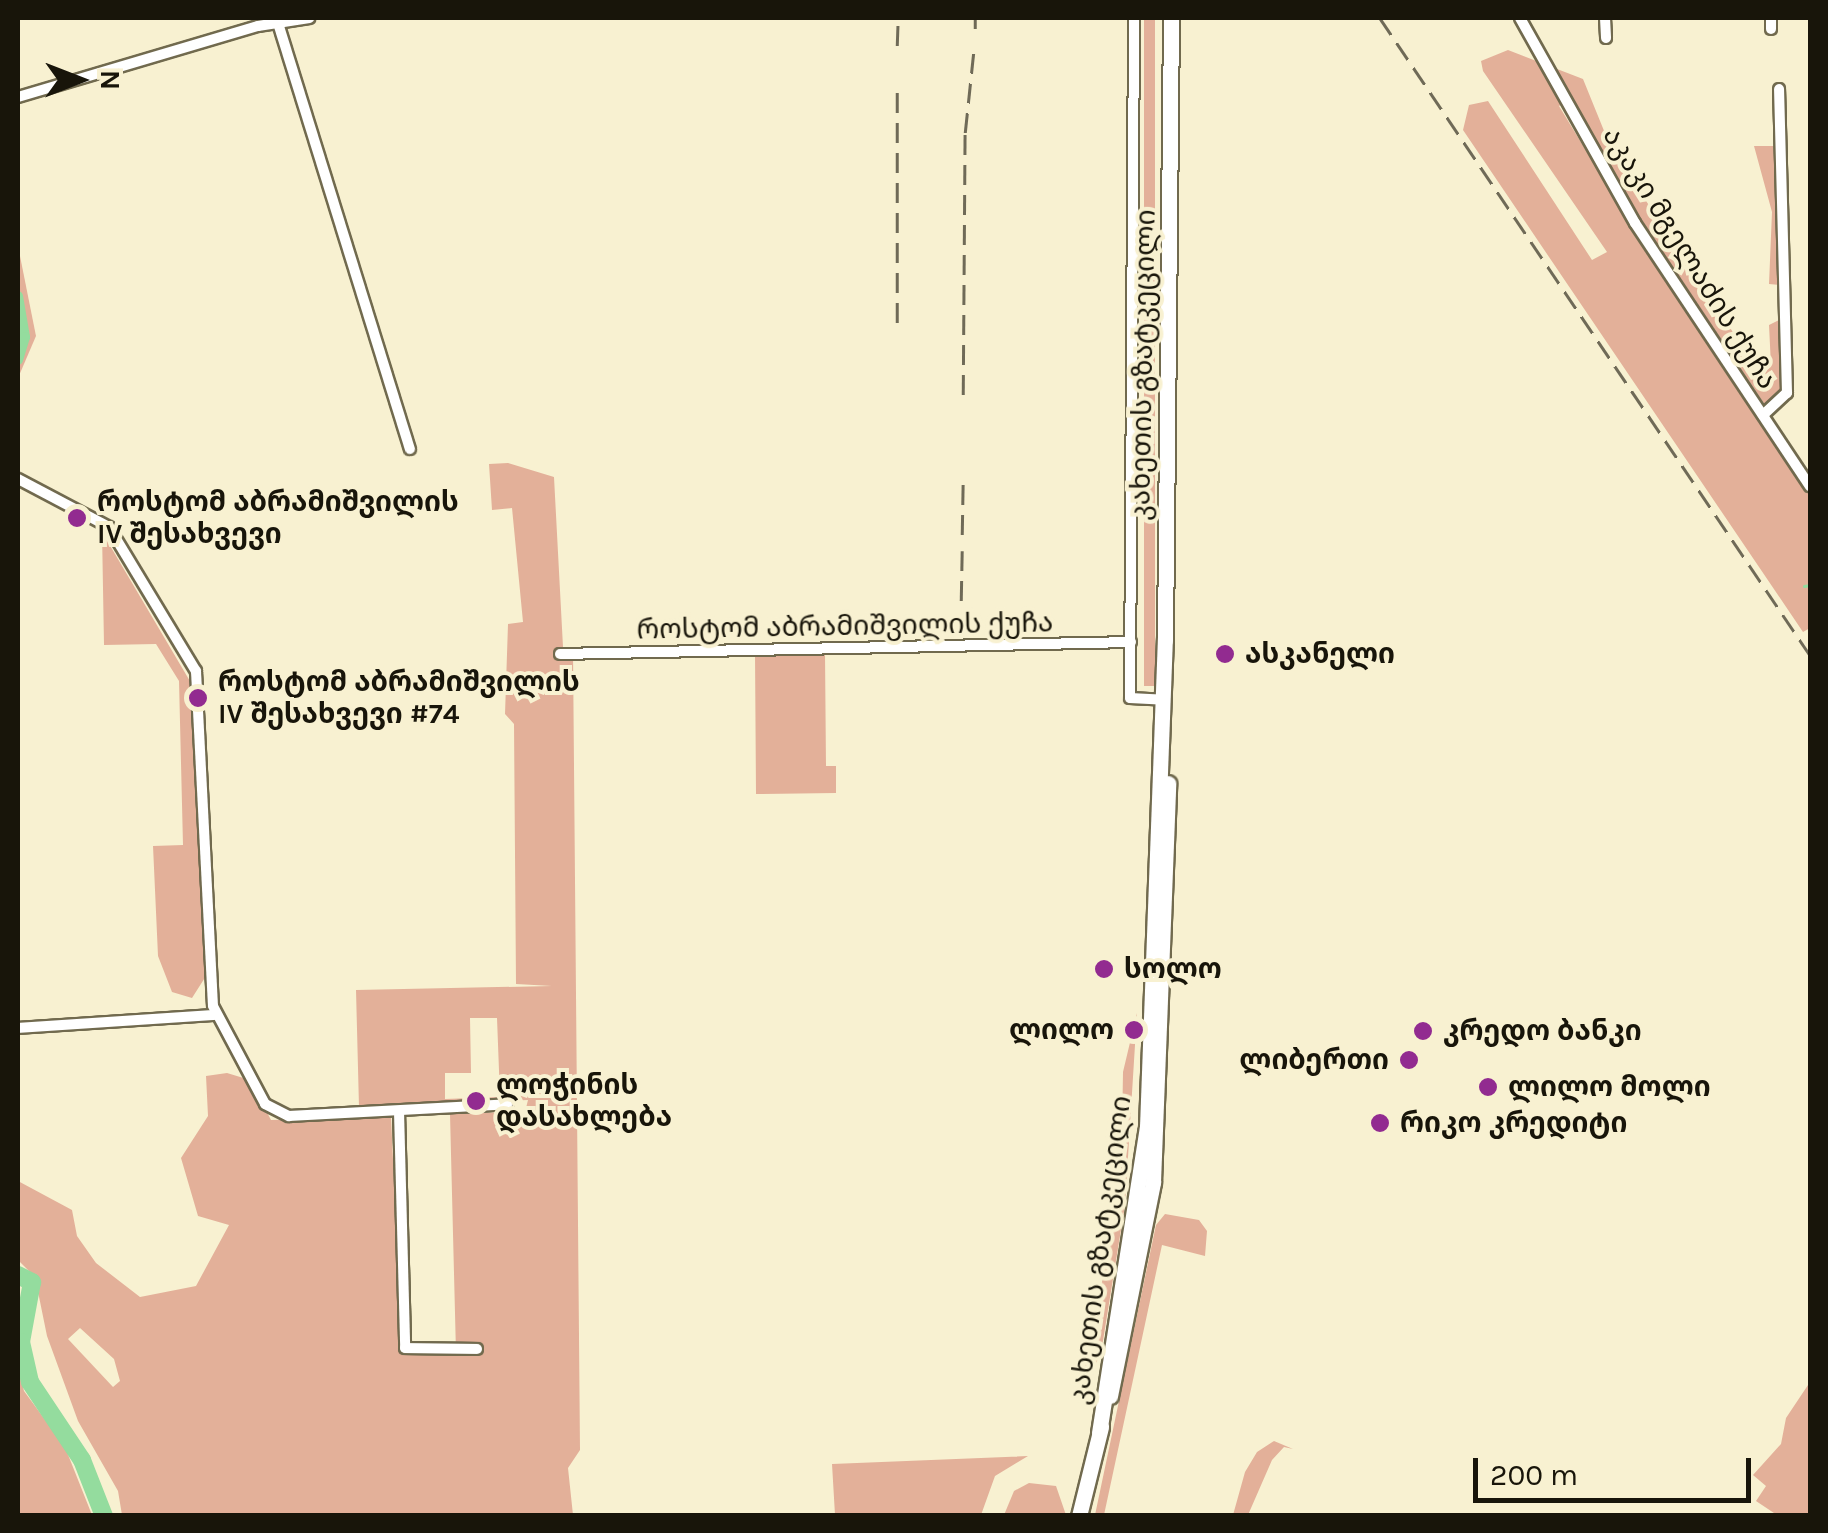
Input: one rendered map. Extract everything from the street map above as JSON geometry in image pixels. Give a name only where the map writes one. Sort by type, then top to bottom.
[{"type":"highway","name":"კახეთის გზატკეცილი","points":[[1079,1516],[1126,1339],[1153,1182],[1167,845],[1164,706],[1171,18]]},
{"type":"street","points":[[18,97],[278,23],[309,18]]},
{"type":"street","points":[[1134,18],[1130,698],[1164,706]]},
{"type":"street","name":"აკაკი მგელაძის ქუჩა","points":[[1520,18],[1635,223],[1810,486]]},
{"type":"street","points":[[1606,18],[1606,38]]},
{"type":"street","points":[[278,23],[410,450]]},
{"type":"street","points":[[1763,415],[1787,393],[1778,90]]},
{"type":"street","points":[[18,479],[109,527],[196,671],[216,1015],[274,1113],[508,1104]]},
{"type":"street","name":"როსტომ აბრამიშვილის ქუჩა","points":[[560,654],[1131,642]]},
{"type":"street","points":[[18,1028],[216,1015]]},
{"type":"street","points":[[399,1111],[405,1348],[477,1348]]},
{"type":"shaded area","points":[[1144,18],[1155,18],[1155,686],[1144,686]]},
{"type":"shaded area","points":[[1508,50],[1583,79],[1611,148],[1762,376],[1771,366],[1769,325],[1779,320],[1782,393],[1765,405],[1632,206],[1572,98],[1559,106],[1659,271],[1810,496],[1810,628],[1803,632],[1463,130],[1469,105],[1488,101],[1592,260],[1607,252],[1483,71],[1481,61]]},
{"type":"shaded area","points":[[1754,146],[1776,146],[1780,285],[1769,284],[1772,212]]},
{"type":"shaded area","points":[[18,246],[36,336],[18,378]]},
{"type":"shaded area","points":[[508,463],[554,477],[563,647],[573,651],[580,1450],[568,1468],[573,1515],[122,1515],[118,1491],[78,1421],[47,1336],[35,1277],[18,1260],[18,1181],[72,1210],[77,1236],[96,1263],[140,1297],[196,1286],[229,1225],[198,1216],[181,1158],[208,1116],[206,1076],[227,1073],[250,1080],[271,1120],[391,1117],[402,1350],[456,1353],[450,1114],[508,1112],[516,1118],[524,1116],[528,1100],[359,1107],[356,990],[552,986],[516,984],[514,724],[505,714],[508,624],[523,622],[512,508],[492,510],[489,464]],"holes":[[[470,1018],[497,1018],[500,1097],[445,1099],[445,1073],[471,1073]],[[80,1328],[114,1359],[120,1381],[113,1387],[68,1339]]]},
{"type":"shaded area","points":[[102,532],[194,688],[206,976],[192,998],[172,992],[158,956],[153,846],[183,845],[179,681],[156,644],[104,645]]},
{"type":"shaded area","points":[[825,653],[826,766],[836,766],[836,793],[756,794],[755,654]]},
{"type":"shaded area","points":[[1137,1013],[1125,1205],[1101,1353],[1078,1399],[1121,1189],[1123,1072]]},
{"type":"shaded area","points":[[1165,1214],[1199,1220],[1207,1231],[1205,1256],[1162,1245],[1104,1515],[1095,1515],[1156,1225]]},
{"type":"shaded area","points":[[18,1365],[24,1391],[65,1447],[92,1515],[18,1515]]},
{"type":"shaded area","points":[[1810,1382],[1810,1515],[1777,1515],[1756,1501],[1766,1486],[1753,1475],[1781,1444],[1786,1418]]},
{"type":"shaded area","points":[[1274,1441],[1293,1449],[1284,1447],[1272,1460],[1248,1515],[1233,1515],[1245,1472],[1257,1452]]},
{"type":"shaded area","points":[[1028,1456],[995,1476],[981,1515],[835,1515],[832,1464]]},
{"type":"shaded area","points":[[1029,1483],[1056,1486],[1066,1515],[1004,1515],[1014,1491]]},
{"type":"waterway","points":[[18,296],[25,337],[18,360]]},
{"type":"waterway","points":[[1804,586],[1810,585]]},
{"type":"waterway","points":[[18,1275],[32,1282],[21,1342],[30,1382],[82,1460],[104,1516]]},
{"type":"railway","points":[[897,46],[898,18]]},
{"type":"railway","points":[[975,18],[975,29]]},
{"type":"railway","points":[[1380,18],[1810,655]]},
{"type":"railway","points":[[963,395],[965,133],[974,48]]},
{"type":"railway","points":[[897,91],[897,323]]},
{"type":"railway","points":[[962,535],[963,480]]},
{"type":"railway","points":[[961,601],[962,551]]},
{"type":"place","name":"როსტომ აბრამიშვილის IV შესახვევი","points":[[77,518]]},
{"type":"place","name":"ასკანელი","points":[[1225,654]]},
{"type":"place","name":"როსტომ აბრამიშვილის IV შესახვევი #74","points":[[198,698]]},
{"type":"place","name":"სოლო","points":[[1104,969]]},
{"type":"place","name":"ლილო","points":[[1134,1030]]},
{"type":"place","name":"კრედო ბანკი","points":[[1423,1031]]},
{"type":"place","name":"ლიბერთი","points":[[1409,1060]]},
{"type":"place","name":"ლილო მოლი","points":[[1488,1087]]},
{"type":"place","name":"ლოჭინის დასახლება","points":[[476,1101]]},
{"type":"place","name":"რიკო კრედიტი","points":[[1380,1123]]}]
